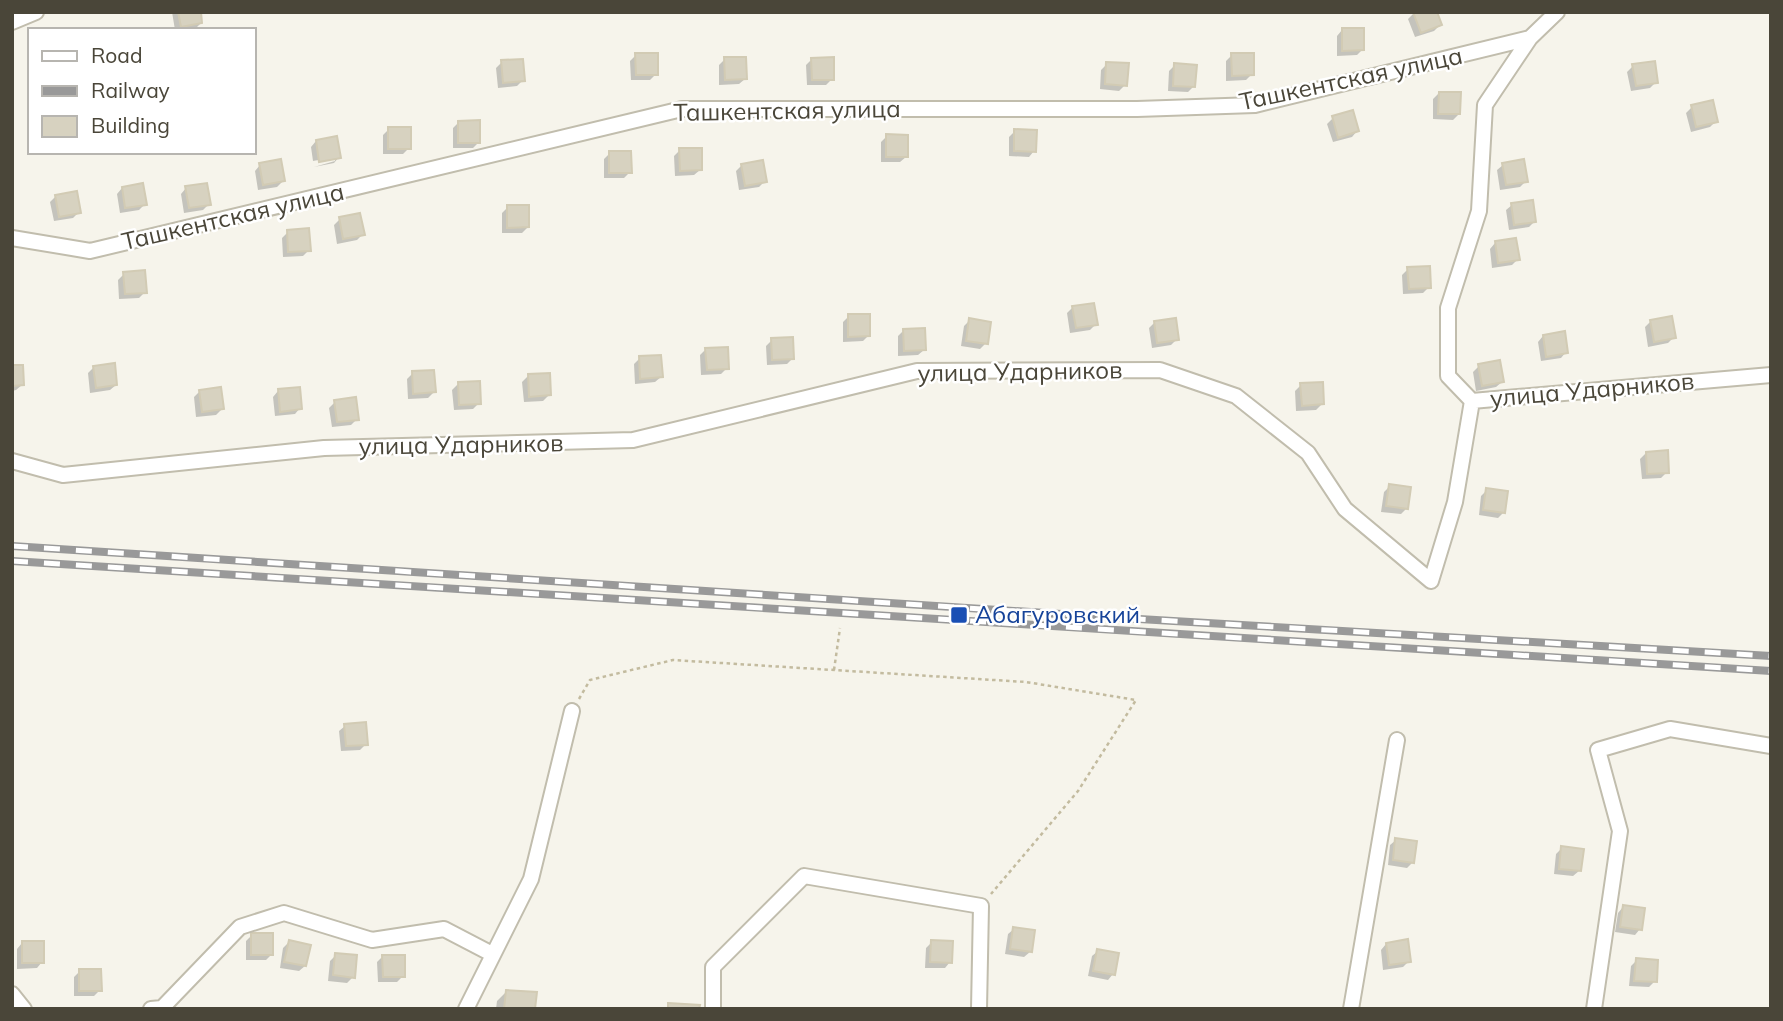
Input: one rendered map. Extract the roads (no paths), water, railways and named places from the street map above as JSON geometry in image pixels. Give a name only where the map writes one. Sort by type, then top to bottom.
[{"type":"street","points":[[12,22],[36,12]]},
{"type":"street","points":[[1472,401],[1448,376],[1448,308],[1479,211],[1485,105],[1530,38],[1557,12]]},
{"type":"street","name":"Ташкентская улица","points":[[12,238],[90,251],[681,109],[1137,109],[1255,105],[1530,38]]},
{"type":"street","name":"улица Ударников","points":[[12,461],[63,475],[324,448],[633,440],[917,371],[1160,370],[1236,396],[1308,453],[1345,509],[1431,581],[1455,502],[1472,401],[1771,375]]},
{"type":"street","points":[[466,1009],[531,879],[572,711]]},
{"type":"street","points":[[1594,1009],[1620,831],[1598,750],[1670,729],[1771,746]]},
{"type":"street","points":[[1351,1009],[1396,740]]},
{"type":"street","points":[[713,1009],[713,967],[804,876],[981,906],[979,1009]]},
{"type":"street","points":[[151,1009],[162,1008],[240,927],[284,913],[372,940],[444,929],[492,954]]},
{"type":"street","points":[[12,994],[24,1009]]},
{"type":"railway","points":[[12,546],[1122,618],[1771,656]]},
{"type":"railway","points":[[12,561],[1771,671]]},
{"type":"place","name":"Абагуровский","points":[[959,615]]}]
